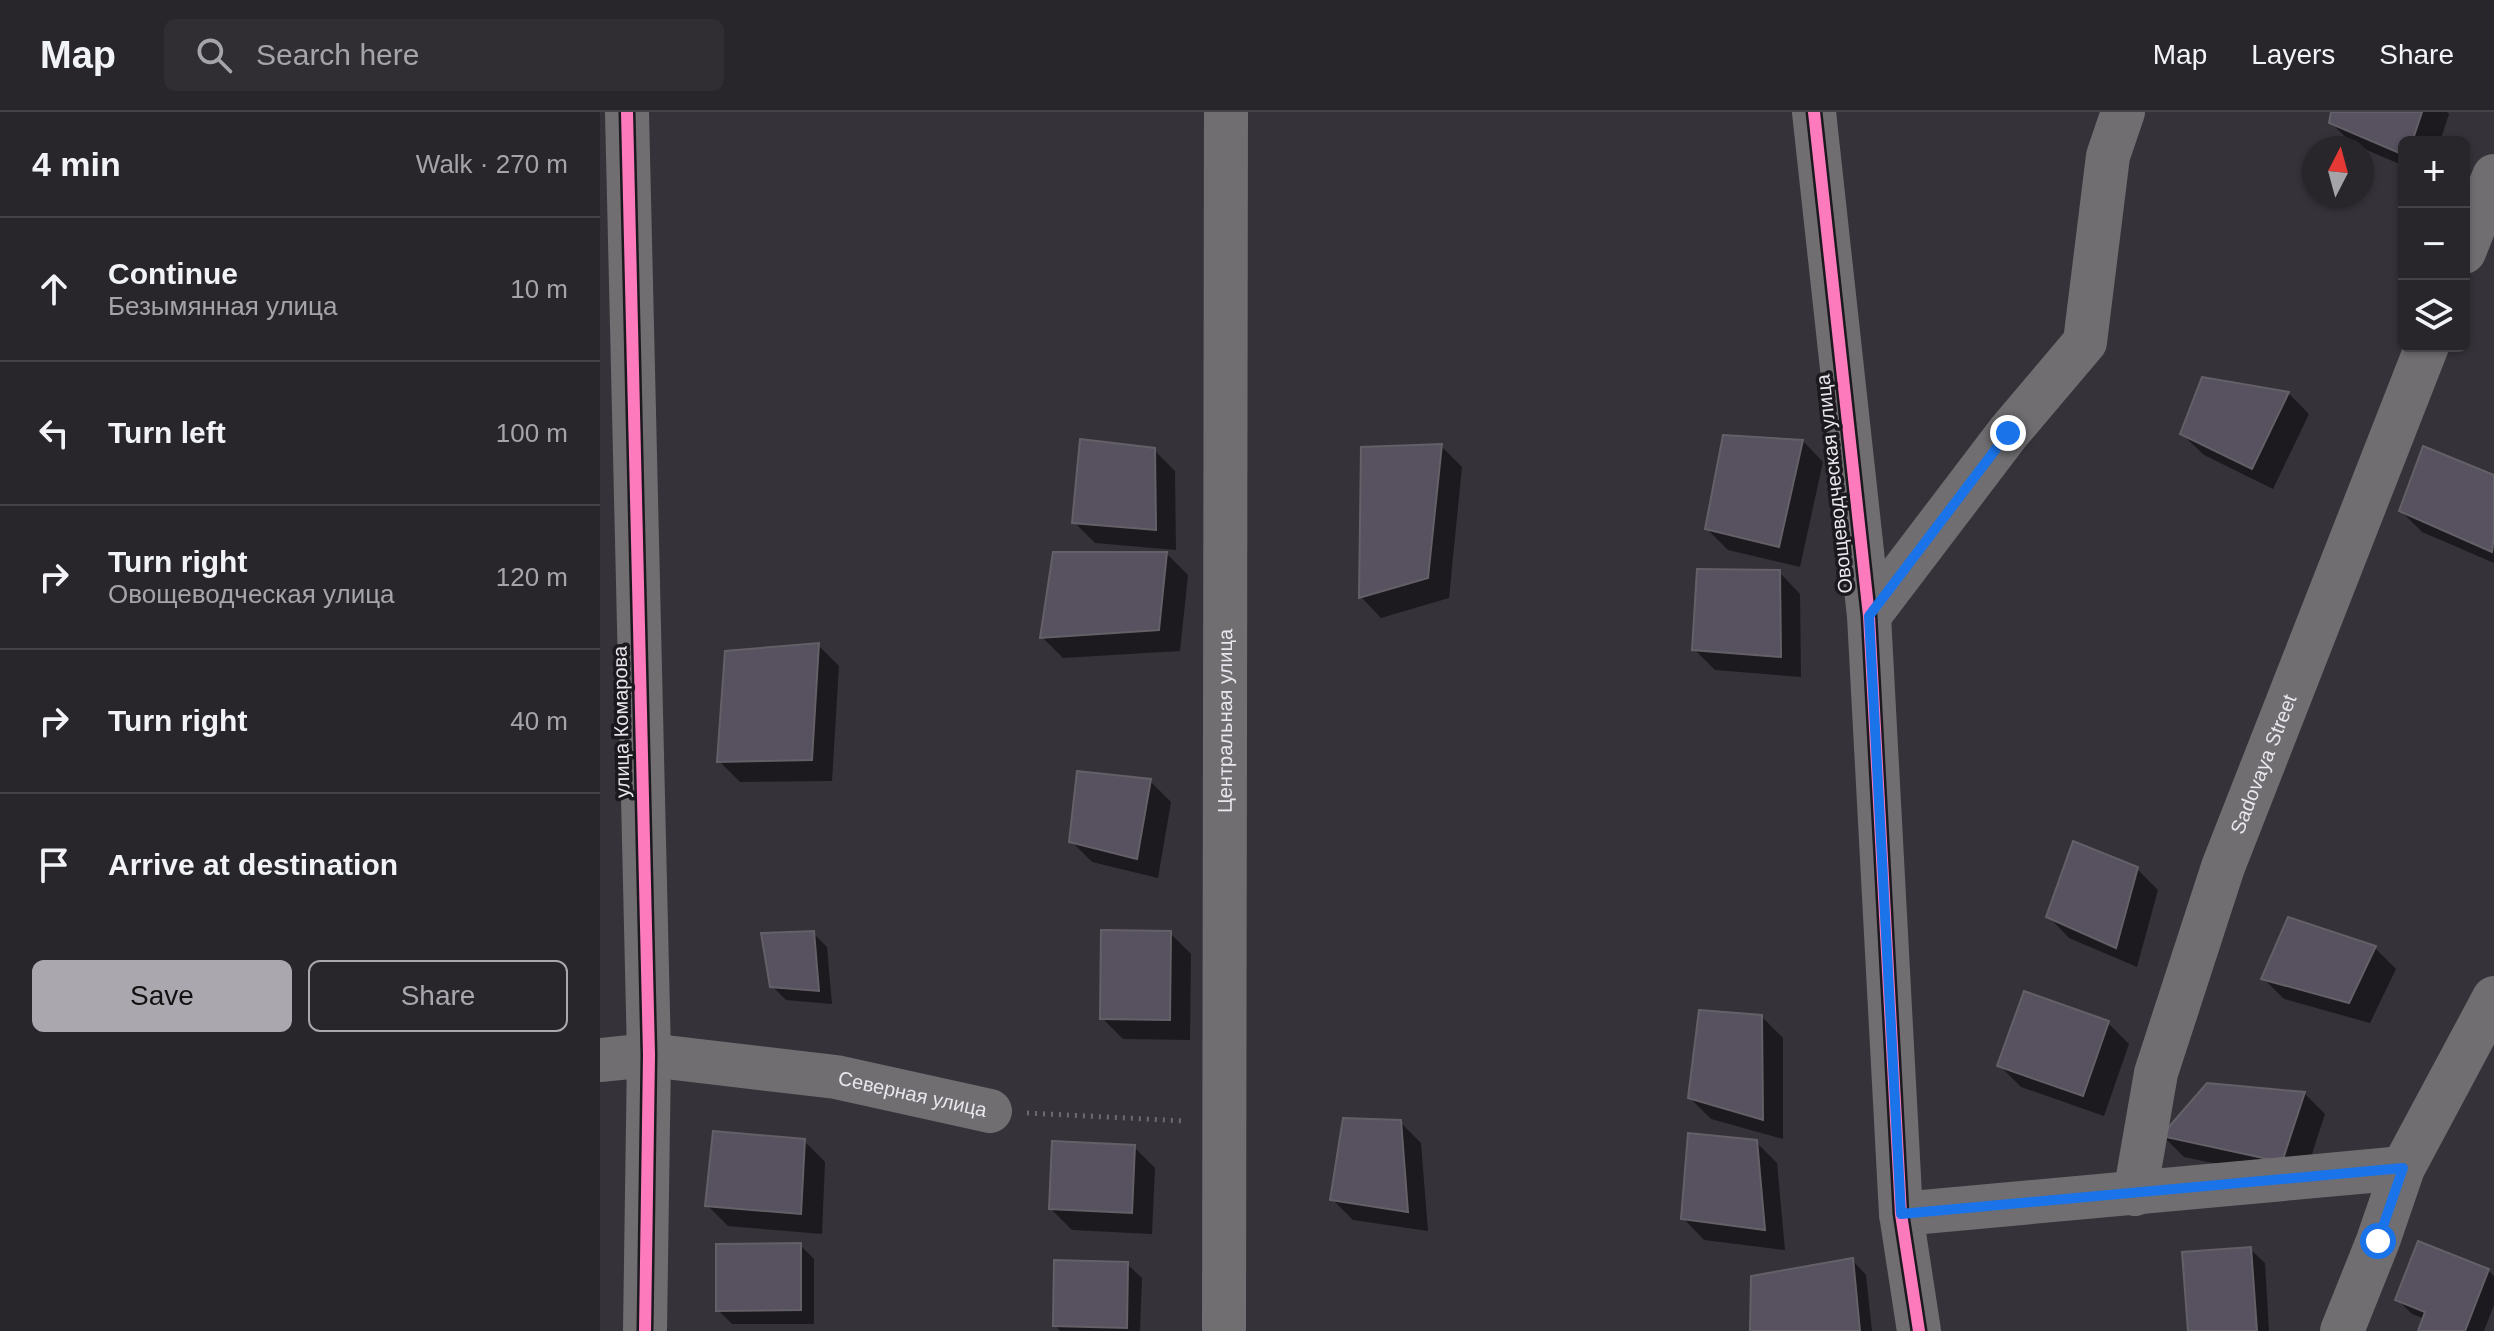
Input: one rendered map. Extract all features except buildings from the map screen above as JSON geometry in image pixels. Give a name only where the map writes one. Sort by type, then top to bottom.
[{"type":"street","name":"улица Комарова","points":[[627,112],[649,1055],[645,1331]]},
{"type":"street","name":"Центральная улица","points":[[1224,1331],[1226,112]]},
{"type":"street","name":"Овощеводческая улица","points":[[1814,112],[1869,616],[1901,1214],[1919,1331]]},
{"type":"street","points":[[1869,616],[2008,433],[2085,342],[2108,156],[2123,112]]},
{"type":"street","points":[[2470,237],[2494,176]]},
{"type":"street","name":"Sadovaya Street","points":[[2135,1194],[2156,1073],[2223,867],[2425,352]]},
{"type":"street","points":[[2342,1331],[2403,1168],[2494,998]]},
{"type":"street","name":"Северная улица","points":[[600,1060],[649,1055],[836,1077],[990,1111]]},
{"type":"street","points":[[1901,1214],[2403,1168]]},
{"type":"cycle path","points":[[627,112],[649,1055],[645,1331]]},
{"type":"cycle path","points":[[1814,112],[1869,616],[1901,1214],[1919,1331]]},
{"type":"route","points":[[2008,433],[1869,616],[1901,1214],[2403,1168],[2378,1241]]}]
